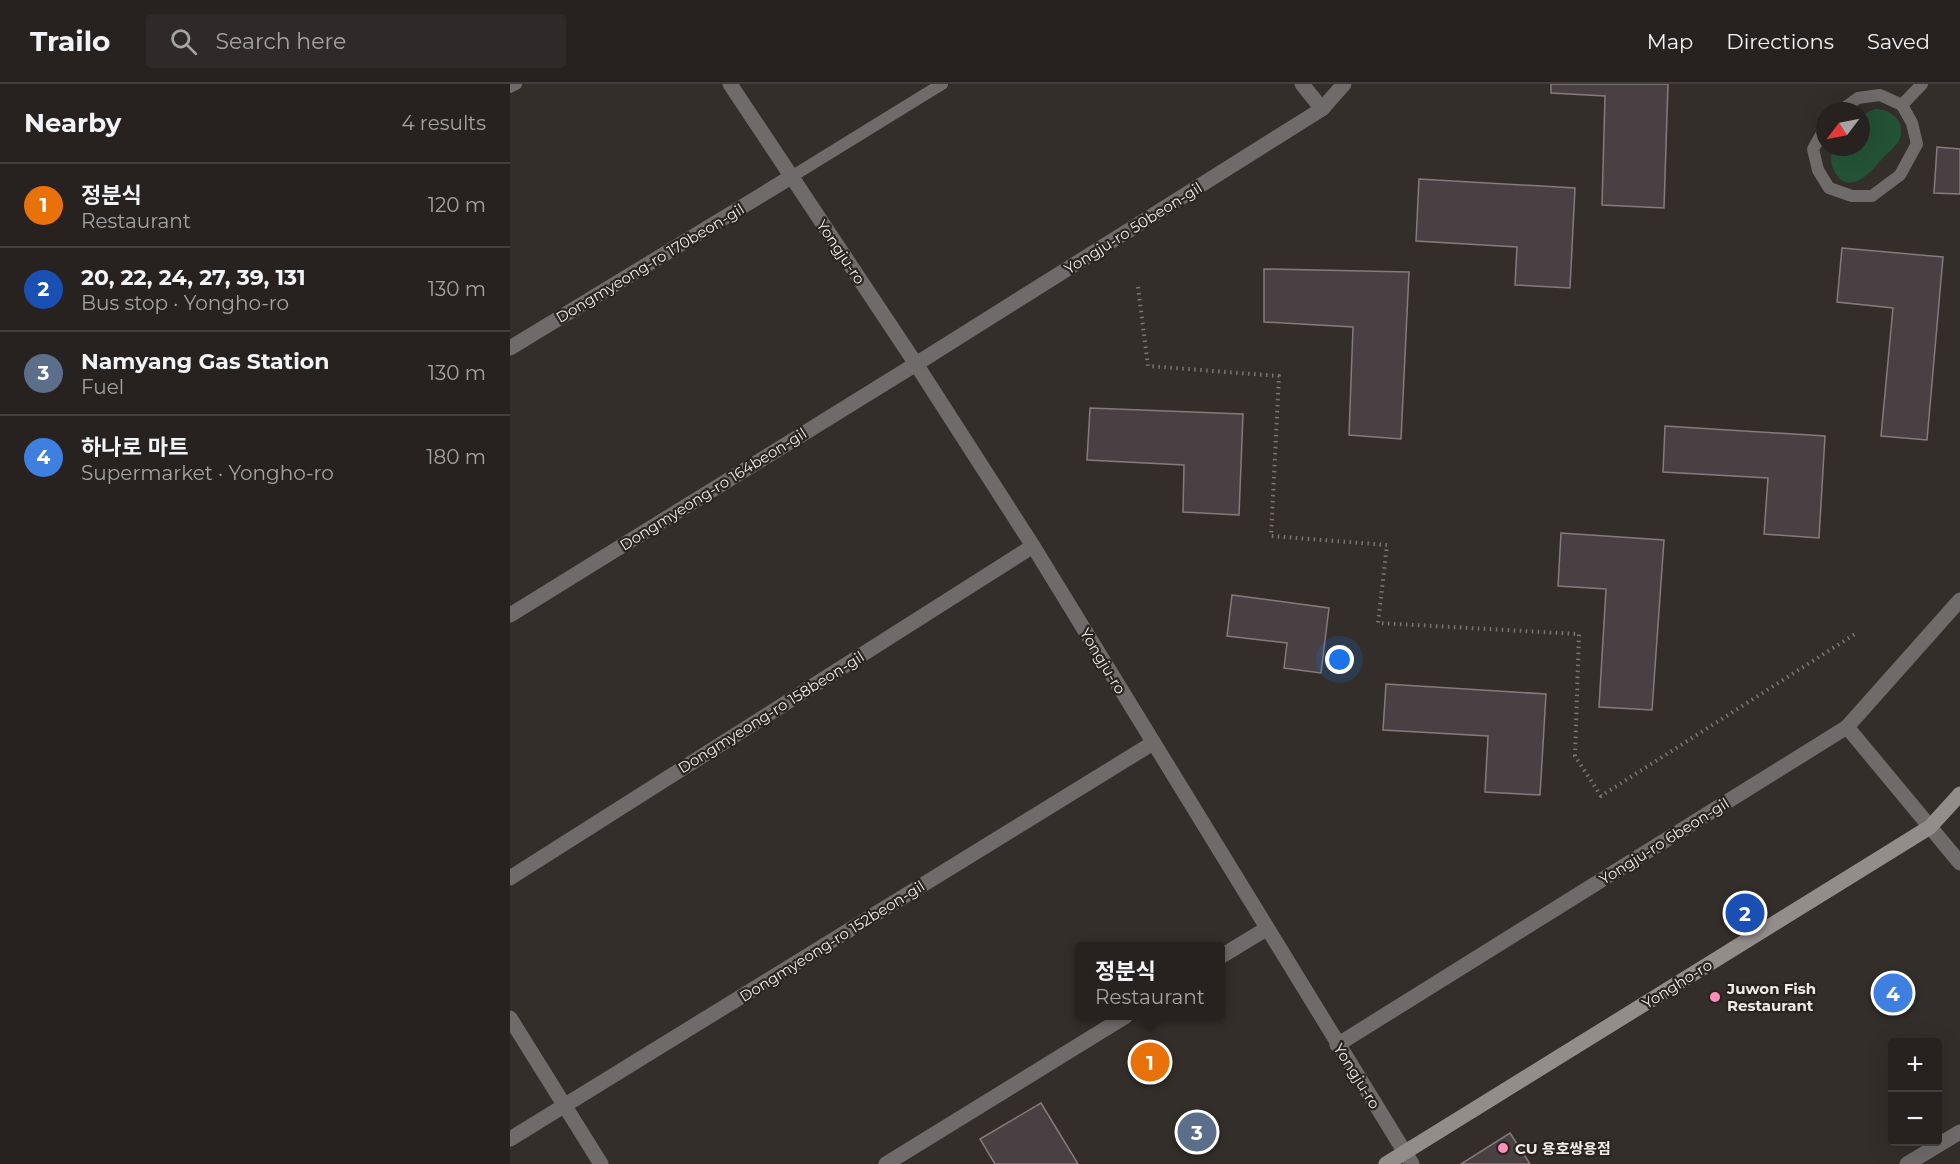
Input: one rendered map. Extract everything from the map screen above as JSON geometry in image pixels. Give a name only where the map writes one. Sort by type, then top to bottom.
[{"type":"main road","name":"Yongho-ro","points":[[1386,1164],[1408,1158],[1930,827],[1960,794]]},
{"type":"street","name":"Yongju-ro","points":[[730,84],[916,364],[1033,546],[1408,1158]]},
{"type":"street","points":[[1302,84],[1322,109]]},
{"type":"street","name":"Yongju-ro 50beon-gil","points":[[916,364],[1322,109],[1344,84]]},
{"type":"street","name":"Dongmyeong-ro 170beon-gil","points":[[510,348],[791,177]]},
{"type":"street","name":"Dongmyeong-ro 164beon-gil","points":[[510,615],[916,364]]},
{"type":"street","name":"Dongmyeong-ro 158beon-gil","points":[[510,878],[1033,546]]},
{"type":"street","name":"Yongju-ro 6beon-gil","points":[[1337,1045],[1846,728],[1960,600]]},
{"type":"street","points":[[1846,728],[1960,863]]},
{"type":"street","name":"Dongmyeong-ro 152beon-gil","points":[[510,1139],[1153,743]]},
{"type":"street","points":[[1225,955],[1266,929]]},
{"type":"street","points":[[510,1018],[601,1164]]},
{"type":"street","points":[[886,1164],[1120,1020]]},
{"type":"street","points":[[1908,1164],[1960,1132]]},
{"type":"lane","points":[[510,87],[516,84]]},
{"type":"lane","points":[[791,177],[942,84]]},
{"type":"lane","points":[[1902,105],[1922,84]]},
{"type":"lane","points":[[1816,145],[1814,149],[1818,170],[1830,188],[1852,196],[1872,196],[1900,175],[1917,144],[1912,123],[1902,105],[1880,95],[1858,98],[1852,102]]},
{"type":"path","points":[[1137,287],[1148,366],[1279,376],[1271,536],[1387,545],[1378,623],[1579,634],[1575,756],[1601,796],[1855,634]]},
{"type":"green space","points":[[1875,109],[1885,111],[1898,119],[1901,135],[1894,147],[1868,174],[1862,179],[1849,183],[1836,174],[1831,157],[1870,156],[1870,111]]},
{"type":"building","points":[[1551,84],[1668,84],[1664,208],[1602,205],[1605,96],[1551,93]]},
{"type":"building","points":[[1937,147],[1960,149],[1960,194],[1934,193]]},
{"type":"building","points":[[1419,179],[1575,188],[1570,288],[1515,285],[1517,247],[1416,241]]},
{"type":"building","points":[[1842,248],[1943,257],[1927,440],[1881,436],[1893,308],[1837,302]]},
{"type":"building","points":[[1264,269],[1409,272],[1401,439],[1349,435],[1353,327],[1264,322]]},
{"type":"building","points":[[1090,408],[1243,414],[1239,515],[1183,512],[1184,465],[1087,460]]},
{"type":"building","points":[[1665,426],[1825,436],[1819,538],[1764,534],[1768,478],[1663,472]]},
{"type":"building","points":[[1561,533],[1664,540],[1652,710],[1599,707],[1606,589],[1558,586]]},
{"type":"building","points":[[1232,595],[1329,608],[1321,673],[1284,668],[1287,643],[1227,636]]},
{"type":"building","points":[[1386,684],[1546,694],[1540,795],[1485,792],[1488,736],[1383,730]]},
{"type":"building","points":[[1041,1103],[1078,1164],[995,1164],[980,1139]]},
{"type":"building","name":"CU 용호쌍용점","points":[[1510,1133],[1530,1164],[1461,1164]]},
{"type":"place","name":"20, 22, 24, 27, 39, 131","points":[[1745,913]]},
{"type":"place","name":"하나로 마트","points":[[1893,993]]},
{"type":"place","name":"Juwon Fish Restaurant","points":[[1715,997]]},
{"type":"place","name":"정분식","points":[[1150,1062]]},
{"type":"place","name":"Namyang Gas Station","points":[[1197,1132]]},
{"type":"place","name":"CU 용호쌍용점","points":[[1503,1148]]}]
